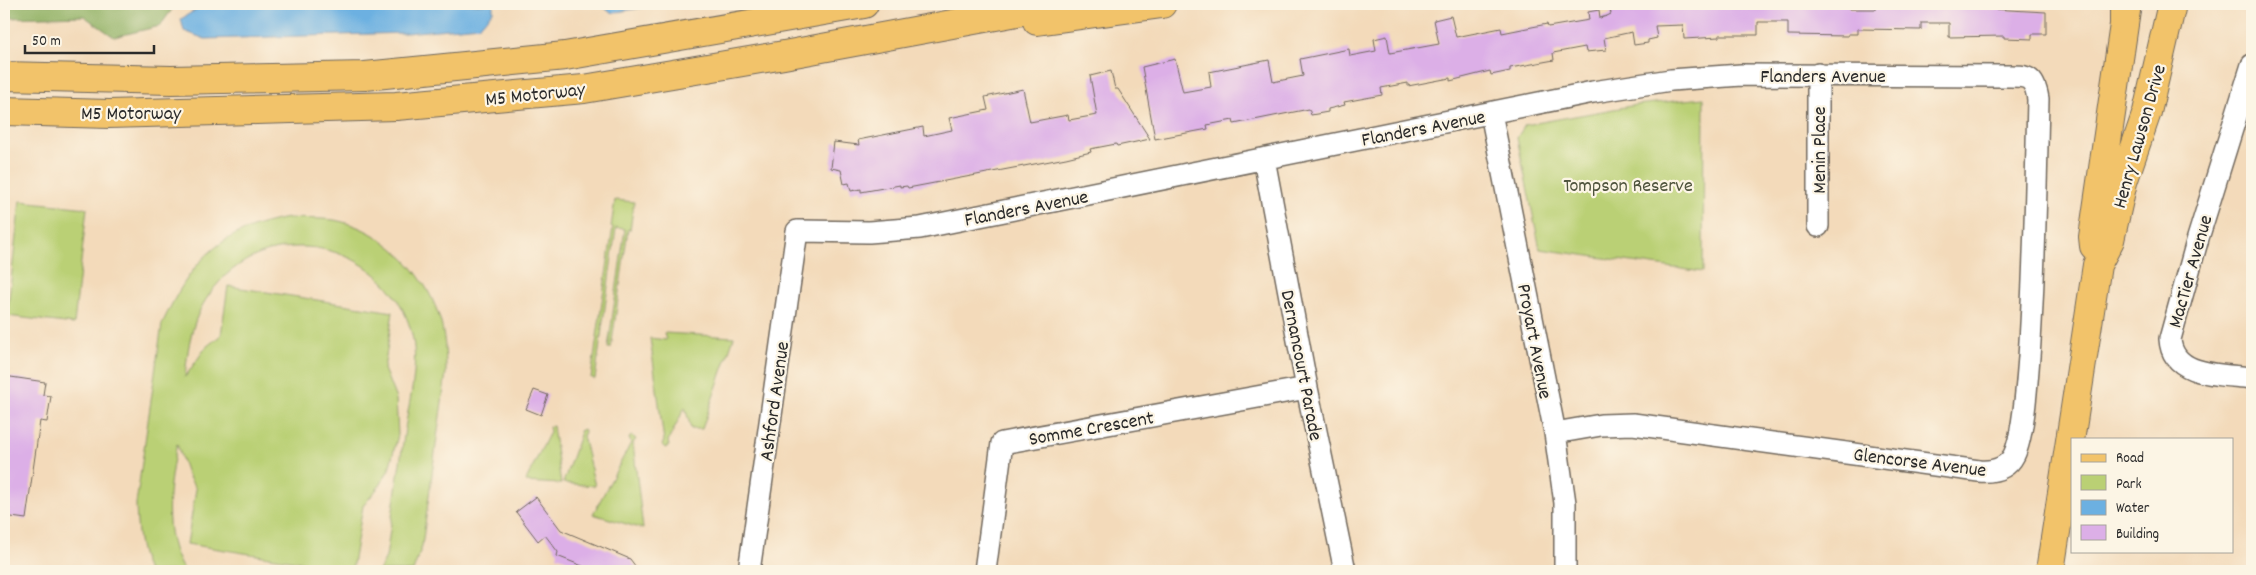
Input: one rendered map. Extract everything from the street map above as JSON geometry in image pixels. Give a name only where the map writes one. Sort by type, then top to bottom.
[{"type":"main road","name":"M5 Motorway","points":[[4,76],[171,80],[365,76],[565,56],[864,4]]},
{"type":"main road","name":"M5 Motorway","points":[[4,111],[109,114],[396,106],[584,89],[784,55],[1060,4]]},
{"type":"main road","points":[[784,55],[1162,4]]},
{"type":"main road","name":"Henry Lawson Drive","points":[[2097,265],[2110,240],[2123,182],[2147,112],[2172,4]]},
{"type":"main road","name":"Henry Lawson Drive","points":[[2050,571],[2097,265],[2093,238],[2125,9]]},
{"type":"street","name":"MacTier Avenue","points":[[2252,65],[2246,108],[2189,266],[2170,339],[2172,354],[2185,366],[2252,378]]},
{"type":"street","name":"Flanders Avenue","points":[[797,231],[869,232],[920,228],[1593,92],[1671,80],[1741,75],[1818,74],[2023,76],[2031,79],[2036,84],[2038,99]]},
{"type":"street","name":"Menin Place","points":[[1818,74],[1818,226]]},
{"type":"street","name":"Glencorse Avenue","points":[[1555,434],[1601,425],[1633,424],[1979,471],[1994,470],[2008,464],[2018,445],[2027,384],[2032,306],[2038,99]]},
{"type":"street","name":"Proyart Avenue","points":[[1491,113],[1555,434],[1565,504],[1565,571]]},
{"type":"street","name":"Dernancourt Parade","points":[[1264,159],[1307,388],[1345,571]]},
{"type":"street","name":"Ashford Avenue","points":[[749,571],[797,231]]},
{"type":"street","name":"Somme Crescent","points":[[985,571],[1002,443],[1307,388]]},
{"type":"green space","points":[[4,4],[176,4],[160,26],[114,37],[84,16],[4,18]]},
{"type":"green space","name":"Tompson Reserve","points":[[1704,98],[1703,272],[1540,249],[1517,138],[1525,125],[1636,105]]},
{"type":"green space","points":[[615,200],[634,202],[630,230],[628,229],[611,348],[608,348],[625,229],[616,228],[595,379],[591,378],[613,227],[611,227]]},
{"type":"green space","points":[[20,201],[87,208],[74,324],[7,316]]},
{"type":"green space","points":[[288,218],[334,220],[369,232],[385,242],[412,268],[423,283],[439,316],[445,344],[446,373],[422,546],[413,571],[379,571],[386,557],[413,380],[415,355],[411,331],[398,300],[377,276],[351,259],[321,249],[290,247],[260,254],[232,270],[209,295],[194,324],[185,377],[206,347],[221,335],[228,286],[393,312],[384,369],[396,399],[398,435],[389,469],[381,484],[363,506],[352,570],[187,544],[196,489],[187,474],[177,444],[171,476],[168,509],[172,541],[184,571],[148,571],[140,546],[136,504],[162,324],[184,283],[196,266],[210,252],[225,240],[243,231],[264,223]]},
{"type":"green space","points":[[664,333],[734,337],[702,429],[691,429],[685,407],[668,441],[669,446],[665,448],[662,445],[664,441],[650,338],[666,340]]},
{"type":"green space","points":[[553,426],[561,484],[525,482],[550,432],[549,427]]},
{"type":"green space","points":[[583,429],[595,486],[563,483],[580,435],[579,431]]},
{"type":"green space","points":[[632,436],[636,439],[633,443],[643,529],[593,514],[631,443],[629,438]]},
{"type":"water","points":[[228,4],[493,4],[493,11],[480,26],[405,33],[205,39],[184,31],[181,19],[202,6]]},
{"type":"water","points":[[600,4],[664,4],[611,13]]},
{"type":"building","points":[[1609,4],[1628,4],[1629,10],[1660,5],[1683,4],[1849,4],[1849,9],[1876,9],[1876,4],[1973,4],[1973,8],[2046,12],[2046,34],[2032,34],[2032,39],[2004,38],[2004,36],[1949,37],[1949,23],[1921,23],[1921,30],[1858,29],[1858,34],[1848,34],[1848,36],[1788,35],[1788,22],[1758,22],[1758,35],[1719,35],[1719,37],[1684,39],[1683,25],[1655,26],[1657,38],[1648,40],[1648,43],[1634,45],[1632,32],[1604,38],[1606,50],[1586,52],[1585,47],[1553,53],[1554,60],[1510,68],[1510,71],[1491,75],[1490,71],[1450,81],[1450,78],[1408,86],[1408,83],[1381,88],[1382,95],[1344,102],[1345,105],[1328,109],[1328,112],[1311,115],[1309,109],[1234,124],[1233,120],[1207,125],[1208,129],[1155,139],[1142,67],[1175,59],[1183,92],[1211,87],[1209,72],[1269,60],[1273,82],[1303,76],[1300,59],[1349,49],[1350,56],[1376,51],[1374,39],[1387,36],[1390,53],[1439,44],[1434,20],[1451,16],[1456,37],[1501,28],[1502,33],[1547,24],[1548,27],[1589,20],[1588,12],[1599,10],[1600,18],[1611,14]]},
{"type":"building","points":[[1111,71],[1115,89],[1118,89],[1150,139],[1090,149],[1091,152],[1066,158],[908,188],[907,186],[900,187],[900,185],[861,192],[861,189],[851,191],[849,183],[844,184],[841,170],[831,168],[834,142],[859,145],[858,140],[923,127],[924,136],[952,130],[949,118],[988,110],[985,97],[1023,89],[1030,122],[1068,115],[1069,120],[1097,115],[1090,76]]},
{"type":"building","points":[[4,376],[45,382],[43,395],[51,396],[47,422],[40,421],[26,519],[4,516]]},
{"type":"building","points":[[534,390],[548,395],[541,415],[526,409]]},
{"type":"building","points":[[536,497],[561,530],[630,559],[639,571],[595,571],[557,556],[558,552],[545,535],[538,541],[516,512]]}]
